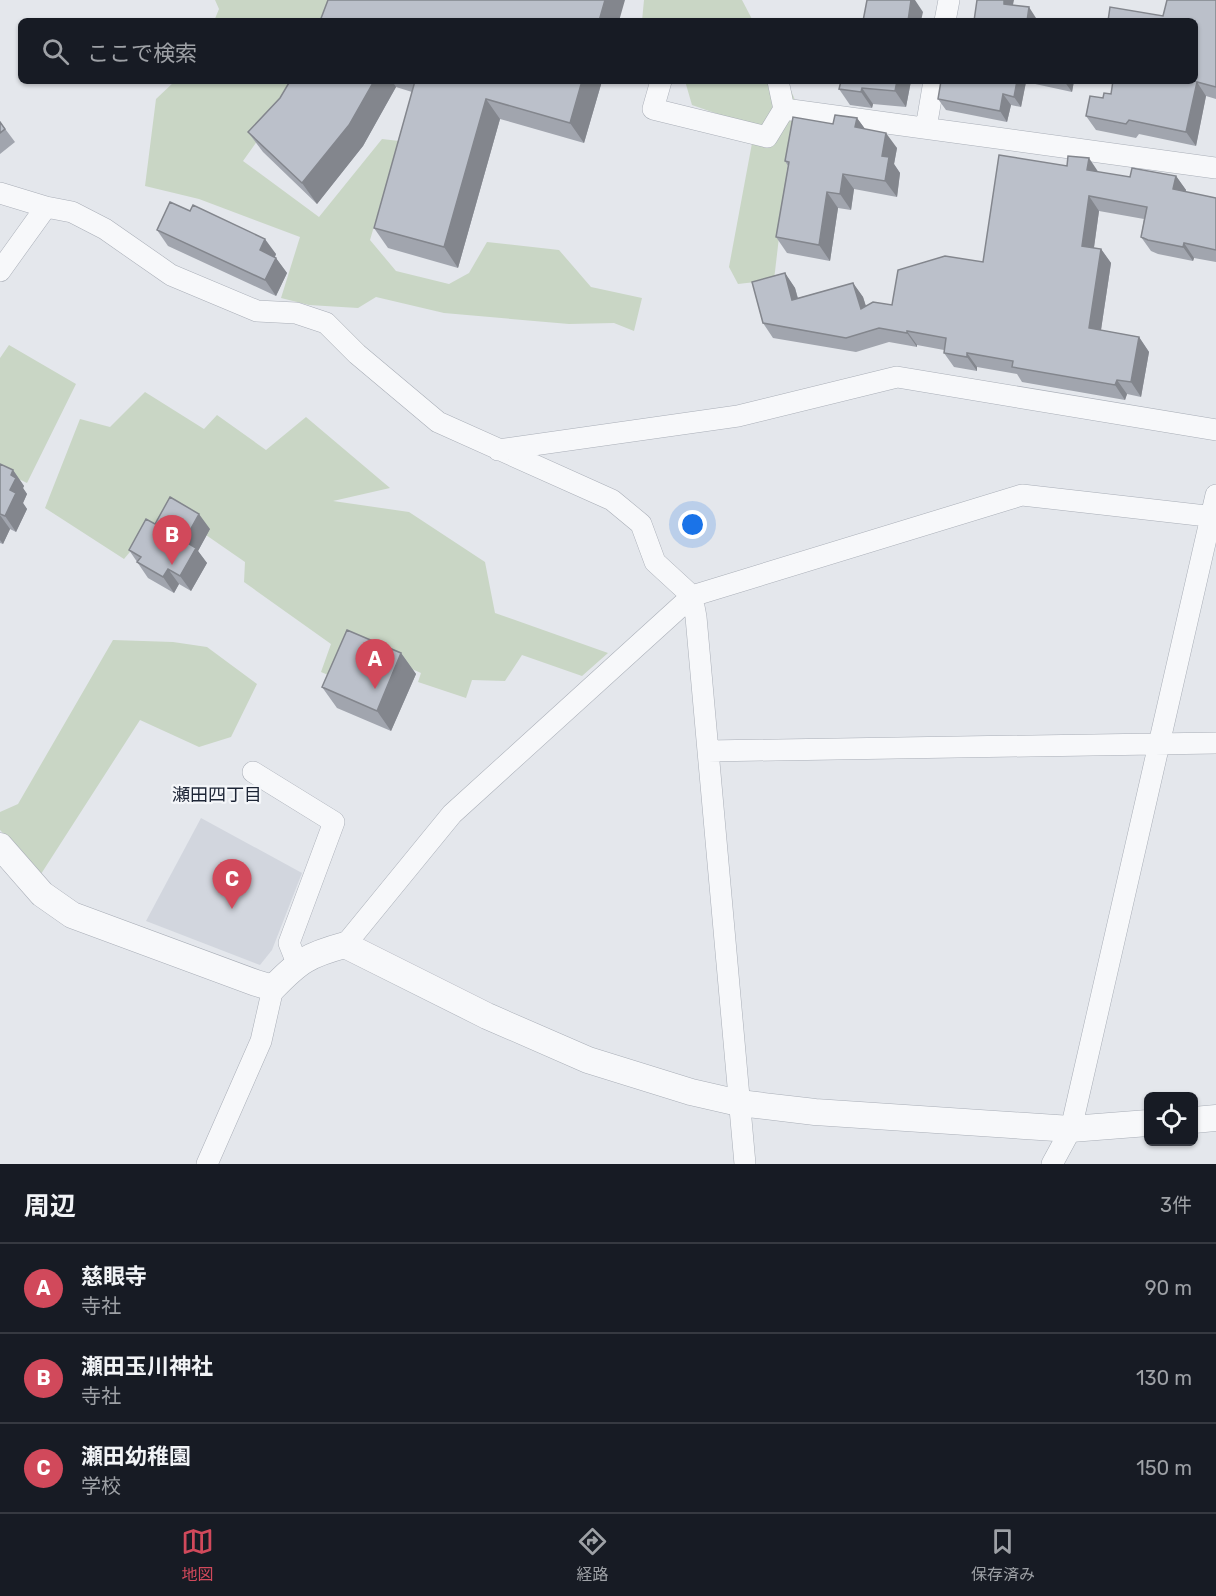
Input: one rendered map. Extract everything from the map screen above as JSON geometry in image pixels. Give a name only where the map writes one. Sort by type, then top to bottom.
[{"type":"street","points":[[946,18],[949,0]]},
{"type":"street","points":[[660,84],[653,109],[767,137],[784,110],[779,84]]},
{"type":"street","points":[[926,128],[933,84]]},
{"type":"street","points":[[784,110],[1216,168]]},
{"type":"street","points":[[0,193],[72,212],[105,229],[171,274],[257,311],[296,313],[326,323],[357,354],[438,422],[612,500],[641,524],[655,562],[692,596],[745,1164]]},
{"type":"street","points":[[0,271],[46,207]]},
{"type":"street","points":[[497,450],[738,416],[897,377],[1216,430]]},
{"type":"street","points":[[207,1164],[261,1041],[273,988],[297,963],[314,954],[345,945],[452,814],[692,596],[1022,495],[1214,517]]},
{"type":"street","points":[[1052,1164],[1071,1129],[1159,744],[1214,517],[1216,495]]},
{"type":"street","points":[[708,751],[1216,743]]},
{"type":"street","points":[[253,772],[334,822],[289,943],[297,963]]},
{"type":"street","points":[[0,846],[42,894],[72,915],[273,988]]},
{"type":"street","points":[[345,945],[487,1016],[588,1060],[691,1092],[740,1102],[815,1112],[1071,1129],[1144,1123]]},
{"type":"street","points":[[1198,1120],[1216,1118]]},
{"type":"shaded area","points":[[201,818],[302,873],[272,950],[260,965],[146,921]]},
{"type":"green space","points":[[215,0],[337,0],[330,18],[215,18],[219,9]]},
{"type":"green space","points":[[644,0],[742,0],[751,18],[642,18]]},
{"type":"green space","points":[[172,84],[298,84],[243,161],[319,217],[382,139],[399,141],[370,240],[396,271],[449,284],[469,273],[487,242],[559,250],[591,287],[642,298],[634,331],[614,323],[569,324],[444,313],[376,297],[358,308],[309,305],[281,298],[300,237],[199,199],[145,186],[156,99]]},
{"type":"green space","points":[[686,84],[788,84],[795,100],[774,280],[738,284],[729,267],[755,127],[692,105]]},
{"type":"green space","points":[[9,345],[76,384],[27,483],[0,470],[0,358]]},
{"type":"green space","points":[[145,392],[204,429],[217,415],[266,450],[306,417],[390,488],[333,501],[409,512],[485,562],[495,613],[608,653],[582,676],[522,655],[505,681],[472,680],[466,698],[418,682],[421,673],[361,647],[345,682],[321,672],[331,644],[244,582],[245,562],[167,508],[124,559],[45,508],[80,419],[110,427]]},
{"type":"green space","points":[[113,640],[173,642],[207,647],[257,684],[231,737],[199,747],[140,720],[41,874],[0,830],[0,812],[18,804]]},
{"type":"building","points":[[328,0],[605,0],[600,18],[321,18]]},
{"type":"building","points":[[867,0],[911,0],[908,18],[864,18]]},
{"type":"building","points":[[977,0],[1004,0],[1004,4],[1029,7],[1027,18],[974,18]]},
{"type":"building","points":[[1167,0],[1216,0],[1216,87],[1198,82],[1198,18],[1108,18],[1110,7],[1163,16]]},
{"type":"building","points":[[288,84],[372,84],[349,125],[302,183],[248,132],[280,98]]},
{"type":"building","points":[[414,84],[581,84],[570,123],[486,99],[444,247],[374,228]]},
{"type":"building","points":[[840,84],[896,84],[895,91],[862,88],[861,92],[839,89]]},
{"type":"building","points":[[940,84],[1016,84],[1014,97],[1003,94],[1000,111],[938,99]]},
{"type":"building","points":[[1113,84],[1197,84],[1186,132],[1129,120],[1126,124],[1086,116],[1090,96],[1103,98],[1104,93],[1111,94]]},
{"type":"building","points":[[835,115],[857,118],[855,127],[886,133],[882,156],[889,157],[885,181],[843,174],[840,194],[827,192],[819,245],[776,237],[789,162],[785,161],[793,117],[833,124]]},
{"type":"building","points":[[0,122],[5,129],[0,133]]},
{"type":"building","points":[[999,155],[1067,166],[1068,156],[1089,158],[1087,170],[1130,177],[1132,168],[1176,176],[1173,189],[1216,198],[1216,250],[1184,243],[1183,247],[1148,240],[1141,237],[1147,207],[1089,196],[1082,246],[1101,249],[1089,328],[1139,337],[1131,382],[1117,380],[1115,385],[1012,367],[1013,361],[967,353],[967,357],[944,353],[946,338],[907,331],[907,333],[879,328],[846,338],[763,323],[752,282],[785,273],[792,300],[853,283],[861,309],[873,302],[892,305],[898,270],[945,256],[983,262]]},
{"type":"building","points":[[170,202],[190,211],[193,205],[265,239],[260,250],[276,258],[265,280],[157,230]]},
{"type":"building","points":[[0,464],[13,470],[11,475],[16,478],[10,490],[16,493],[5,516],[0,514]]},
{"type":"building","points":[[170,497],[199,514],[184,541],[196,548],[180,576],[168,569],[163,577],[137,562],[141,557],[129,550],[146,519],[155,524]]},
{"type":"building","points":[[347,630],[401,653],[377,711],[322,687]]},
{"type":"place","name":"瀬田玉川神社","points":[[172,565]]},
{"type":"place","name":"慈眼寺","points":[[375,689]]},
{"type":"place","name":"瀬田幼稚園","points":[[232,909]]},
{"type":"district","name":"瀬田四丁目","points":[[217,795]]}]
